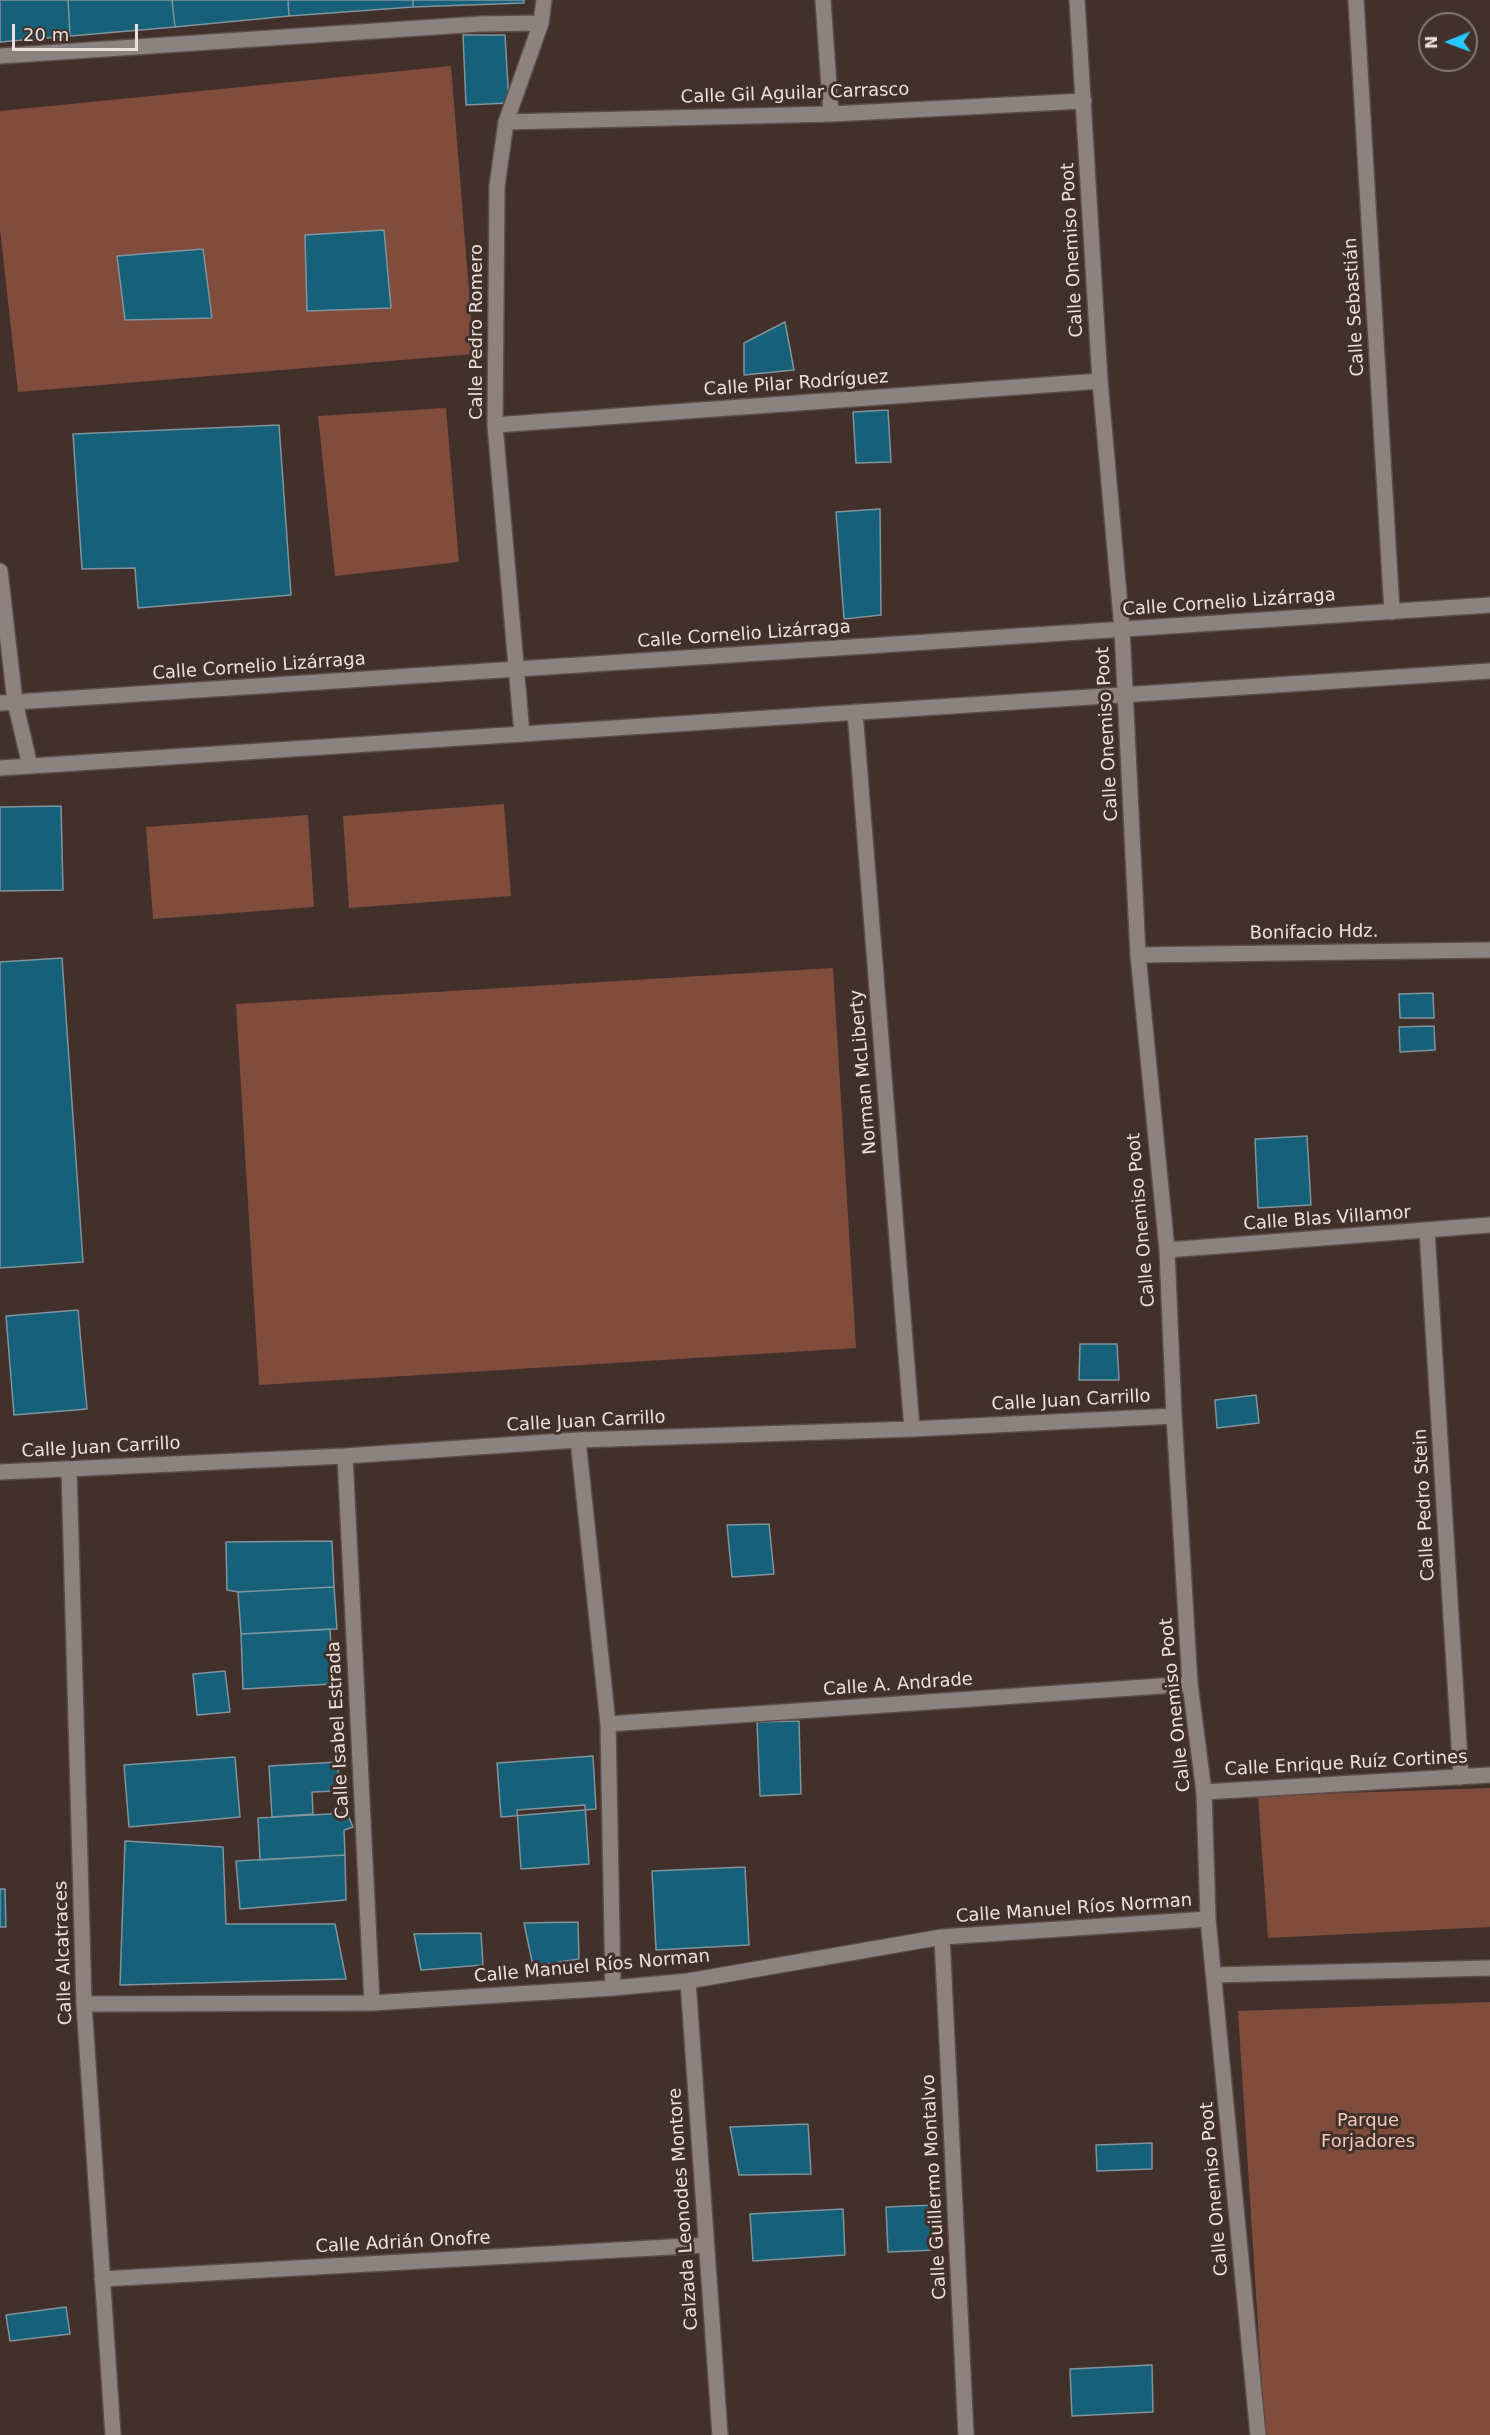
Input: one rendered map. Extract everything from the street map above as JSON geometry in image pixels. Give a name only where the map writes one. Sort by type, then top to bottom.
[{"type":"street","name":"Calle Pedro Romero","points":[[522,734],[495,425],[498,186],[506,122],[541,23],[544,0]]},
{"type":"street","points":[[823,0],[831,114]]},
{"type":"street","name":"Calle Onemiso Poot","points":[[1077,0],[1101,381],[1122,629],[1138,955],[1167,1250],[1190,1684],[1204,1792],[1208,1919],[1258,2435]]},
{"type":"street","name":"Calle Sebastián","points":[[1356,0],[1392,612]]},
{"type":"street","points":[[0,56],[480,24],[541,23]]},
{"type":"street","name":"Calle Gil Aguilar Carrasco","points":[[506,122],[831,114],[1084,101]]},
{"type":"street","name":"Calle Pilar Rodríguez","points":[[495,425],[1101,381]]},
{"type":"street","points":[[0,571],[8,703],[30,766]]},
{"type":"street","name":"Calle Cornelio Lizárraga","points":[[8,703],[1490,605]]},
{"type":"street","points":[[0,768],[1490,671]]},
{"type":"street","name":"Norman McLiberty","points":[[855,712],[912,1428]]},
{"type":"street","name":"Bonifacio Hdz.","points":[[1138,955],[1490,950]]},
{"type":"street","name":"Calle Blas Villamor","points":[[1167,1250],[1490,1226]]},
{"type":"street","name":"Calle Pedro Stein","points":[[1427,1231],[1461,1777]]},
{"type":"street","name":"Calle Juan Carrillo","points":[[0,1472],[345,1456],[578,1440],[1174,1416]]},
{"type":"street","points":[[578,1440],[608,1724],[613,1988]]},
{"type":"street","name":"Calle Isabel Estrada","points":[[345,1456],[372,2003]]},
{"type":"street","name":"Calle Alcatraces","points":[[69,1469],[84,2004],[113,2435]]},
{"type":"street","name":"Calle A. Andrade","points":[[608,1724],[1190,1684]]},
{"type":"street","name":"Calle Enrique Ruíz Cortines","points":[[1204,1792],[1490,1775]]},
{"type":"street","name":"Calle Manuel Ríos Norman","points":[[84,2004],[372,2003],[613,1988],[688,1981],[942,1937],[1208,1919]]},
{"type":"street","name":"Calle Guillermo Montalvo","points":[[942,1937],[966,2435]]},
{"type":"street","points":[[1214,1975],[1490,1968]]},
{"type":"street","name":"Calzada Leonodes Montore","points":[[688,1981],[720,2435]]},
{"type":"street","name":"Calle Adrián Onofre","points":[[102,2279],[706,2245]]},
{"type":"green space","points":[[451,66],[474,354],[18,392],[0,229],[0,111]]},
{"type":"green space","points":[[446,408],[459,562],[335,576],[318,416]]},
{"type":"green space","points":[[504,804],[511,896],[349,908],[343,816]]},
{"type":"green space","points":[[308,815],[314,907],[153,919],[146,827]]},
{"type":"green space","points":[[833,968],[856,1348],[259,1385],[236,1004]]},
{"type":"green space","points":[[1490,1788],[1490,1927],[1268,1938],[1258,1796]]},
{"type":"green space","name":"Parque Forjadores","points":[[1490,2002],[1490,2435],[1265,2435],[1238,2011]]},
{"type":"building","points":[[0,0],[68,0],[70,36],[0,42]]},
{"type":"building","points":[[68,0],[172,0],[175,27],[70,36]]},
{"type":"building","points":[[172,0],[288,0],[289,16],[175,27]]},
{"type":"building","points":[[288,0],[413,0],[413,7],[289,16]]},
{"type":"building","points":[[413,0],[524,0],[524,3],[413,7]]},
{"type":"building","points":[[463,35],[505,35],[509,103],[466,105]]},
{"type":"building","points":[[384,230],[391,308],[307,311],[305,235]]},
{"type":"building","points":[[203,249],[212,318],[125,320],[117,256]]},
{"type":"building","points":[[785,322],[794,370],[744,375],[744,343]]},
{"type":"building","points":[[888,410],[891,462],[856,463],[853,412]]},
{"type":"building","points":[[279,425],[291,595],[138,608],[135,568],[82,569],[73,434]]},
{"type":"building","points":[[880,509],[881,615],[844,619],[836,512]]},
{"type":"building","points":[[61,806],[63,890],[0,891],[0,807]]},
{"type":"building","points":[[62,958],[83,1262],[0,1268],[0,962]]},
{"type":"building","points":[[1433,993],[1434,1018],[1400,1018],[1399,994]]},
{"type":"building","points":[[1434,1026],[1435,1050],[1400,1052],[1399,1027]]},
{"type":"building","points":[[1307,1136],[1311,1205],[1258,1208],[1255,1139]]},
{"type":"building","points":[[78,1310],[87,1409],[14,1415],[6,1316]]},
{"type":"building","points":[[1080,1344],[1117,1344],[1119,1380],[1079,1380]]},
{"type":"building","points":[[1256,1395],[1259,1423],[1217,1428],[1215,1400]]},
{"type":"building","points":[[769,1524],[774,1574],[732,1577],[727,1525]]},
{"type":"building","points":[[332,1541],[334,1587],[238,1592],[227,1590],[226,1542]]},
{"type":"building","points":[[334,1587],[337,1629],[241,1634],[238,1592]]},
{"type":"building","points":[[330,1629],[333,1684],[243,1689],[241,1634]]},
{"type":"building","points":[[225,1671],[230,1712],[197,1715],[193,1674]]},
{"type":"building","points":[[799,1721],[801,1794],[760,1796],[757,1722]]},
{"type":"building","points":[[593,1756],[596,1809],[501,1817],[497,1763]]},
{"type":"building","points":[[235,1757],[240,1817],[129,1827],[124,1765]]},
{"type":"building","points":[[338,1762],[339,1791],[312,1792],[313,1814],[272,1817],[269,1766]]},
{"type":"building","points":[[585,1805],[589,1864],[521,1869],[517,1810]]},
{"type":"building","points":[[347,1813],[353,1827],[344,1830],[345,1855],[260,1860],[258,1818]]},
{"type":"building","points":[[125,1841],[223,1847],[226,1924],[335,1924],[346,1979],[120,1985]]},
{"type":"building","points":[[345,1855],[346,1900],[240,1909],[236,1861]]},
{"type":"building","points":[[745,1867],[749,1945],[656,1950],[652,1871]]},
{"type":"building","points":[[0,1889],[5,1889],[6,1927],[0,1927]]},
{"type":"building","points":[[578,1922],[579,1959],[533,1966],[524,1923]]},
{"type":"building","points":[[481,1933],[483,1965],[421,1970],[414,1934]]},
{"type":"building","points":[[808,2124],[811,2174],[739,2175],[730,2127]]},
{"type":"building","points":[[1152,2143],[1152,2169],[1097,2171],[1096,2145]]},
{"type":"building","points":[[936,2205],[937,2250],[888,2252],[886,2207]]},
{"type":"building","points":[[843,2209],[845,2255],[753,2261],[750,2214]]},
{"type":"building","points":[[66,2307],[70,2334],[10,2341],[6,2315]]},
{"type":"building","points":[[1152,2365],[1153,2412],[1072,2416],[1070,2369]]}]
